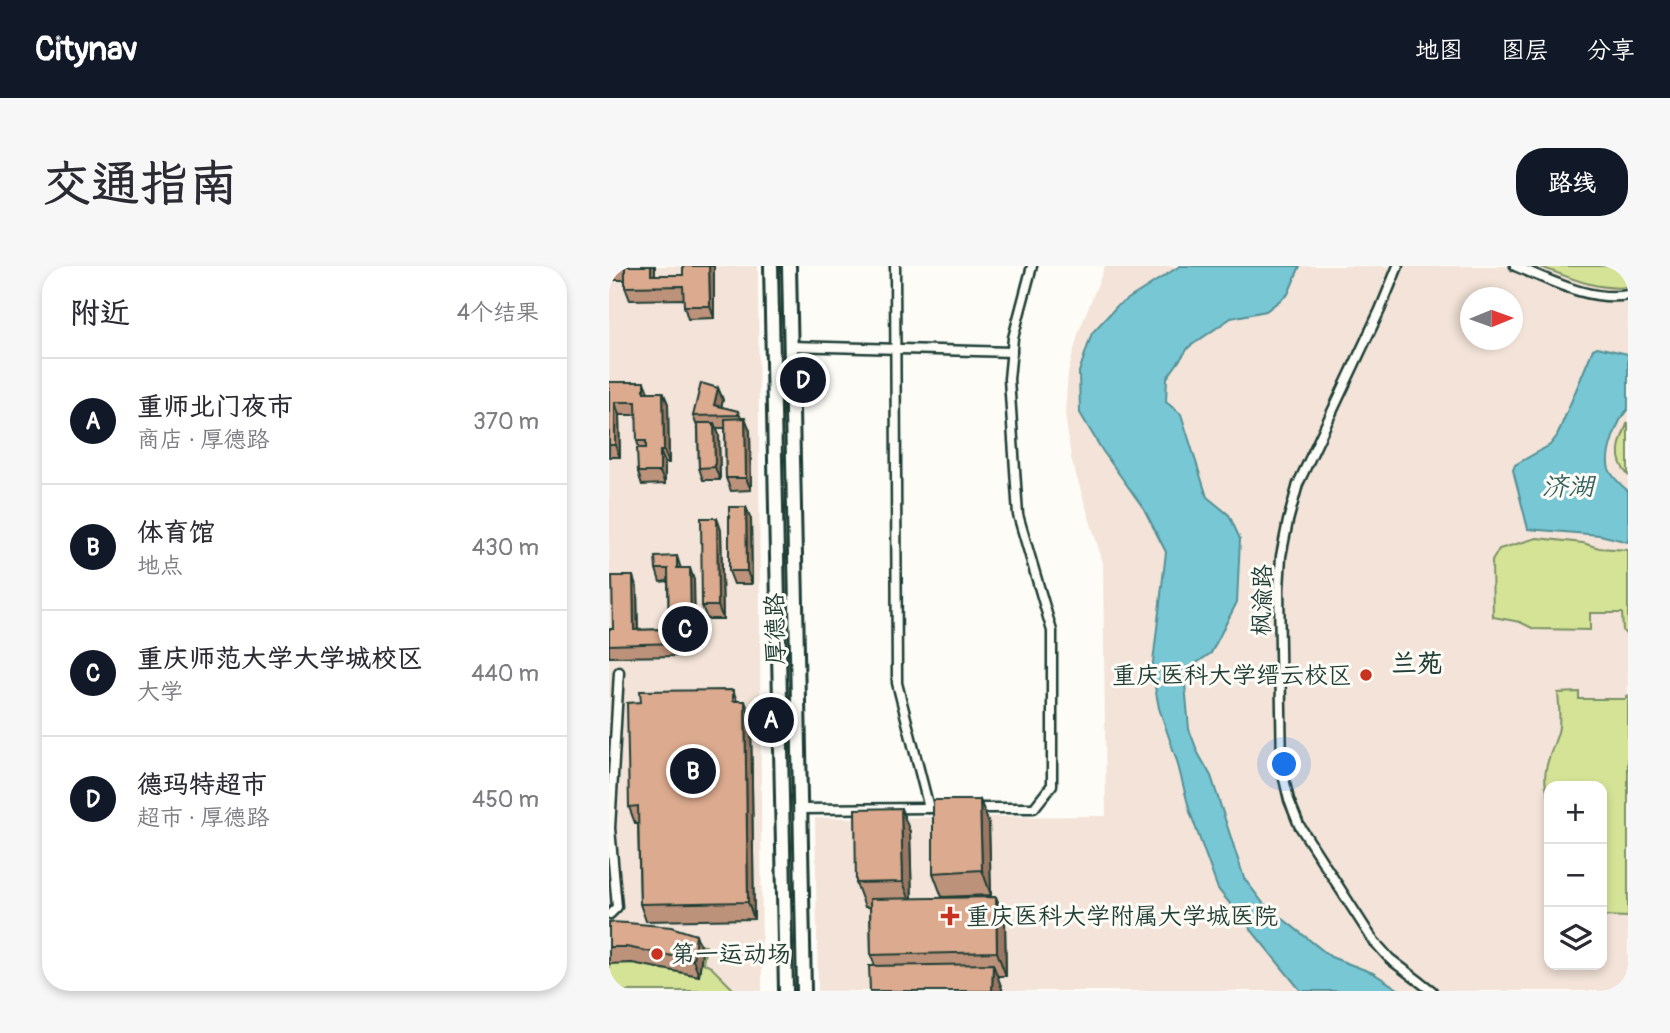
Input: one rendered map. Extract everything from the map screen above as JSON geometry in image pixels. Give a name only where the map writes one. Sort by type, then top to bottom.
[{"type":"main road","name":"厚德路","points":[[771,266],[786,991]]},
{"type":"main road","name":"厚德路","points":[[789,266],[804,991]]},
{"type":"street","points":[[894,266],[897,349],[897,683],[929,808]]},
{"type":"street","points":[[968,808],[1034,807],[1052,785],[1052,631],[1018,515],[1009,379],[1011,352],[1032,266]]},
{"type":"street","name":"枫渝路","points":[[1398,266],[1298,484],[1287,521],[1279,589],[1282,770],[1289,800],[1299,825],[1373,940],[1390,959],[1431,991]]},
{"type":"street","points":[[1515,266],[1581,292],[1628,295]]},
{"type":"street","points":[[790,346],[1011,352]]},
{"type":"street","points":[[610,914],[617,906],[610,828],[619,672]]},
{"type":"street","points":[[800,809],[955,808]]},
{"type":"shaded area","points":[[609,266],[758,266],[762,991],[609,991]]},
{"type":"shaded area","name":"重庆医科大学缙云校区","points":[[1105,266],[1628,266],[1628,991],[818,991],[815,818],[1106,816],[1103,563],[1071,458],[1065,413],[1068,373],[1079,331]]},
{"type":"green space","points":[[1539,266],[1628,266],[1628,287],[1594,285]]},
{"type":"green space","points":[[1628,422],[1628,475],[1620,462],[1619,449]]},
{"type":"green space","points":[[1537,538],[1628,550],[1628,636],[1623,631],[1622,613],[1590,613],[1590,630],[1534,629],[1520,622],[1493,617],[1492,561],[1499,549]]},
{"type":"green space","points":[[1579,692],[1579,699],[1625,699],[1628,696],[1628,917],[1607,916],[1607,781],[1545,781],[1547,764],[1559,727],[1558,693]]},
{"type":"green space","name":"第一运动场","points":[[609,931],[706,946],[703,963],[711,967],[735,991],[609,991]]},
{"type":"water","points":[[1180,266],[1300,266],[1288,294],[1266,311],[1231,318],[1189,347],[1167,378],[1166,402],[1181,414],[1207,497],[1229,515],[1240,539],[1237,602],[1211,653],[1188,669],[1185,684],[1189,729],[1211,776],[1244,878],[1263,903],[1331,957],[1373,973],[1401,991],[1301,991],[1218,889],[1190,812],[1177,761],[1159,708],[1152,671],[1166,552],[1144,509],[1102,450],[1080,413],[1079,372],[1092,333],[1117,306]]},
{"type":"water","name":"济湖","points":[[1597,347],[1628,354],[1628,409],[1613,438],[1608,463],[1612,475],[1628,491],[1628,542],[1600,535],[1528,529],[1513,470],[1515,465],[1550,445],[1557,436],[1593,349]]},
{"type":"building","points":[[609,266],[651,266],[651,275],[683,275],[683,266],[709,266],[710,306],[684,306],[683,286],[625,287],[625,267]]},
{"type":"building","points":[[609,382],[644,382],[644,392],[663,392],[664,451],[660,451],[660,472],[638,472],[637,448],[646,448],[646,441],[637,441],[636,402],[615,402],[615,445],[609,445]]},
{"type":"building","points":[[701,383],[718,388],[714,405],[738,411],[738,415],[693,416]]},
{"type":"building","points":[[745,418],[746,478],[726,478],[725,419]]},
{"type":"building","points":[[698,423],[714,423],[715,467],[699,468]]},
{"type":"building","points":[[729,507],[746,507],[747,571],[729,571]]},
{"type":"building","points":[[701,518],[717,518],[718,606],[702,606]]},
{"type":"building","points":[[677,556],[677,568],[690,568],[691,632],[677,632],[677,643],[609,645],[609,629],[613,629],[612,576],[633,576],[634,630],[669,629],[668,569],[656,569],[655,557]]},
{"type":"building","points":[[733,690],[733,701],[745,701],[748,902],[640,904],[638,806],[629,807],[627,703],[641,702],[640,691]]},
{"type":"building","points":[[933,800],[980,800],[982,870],[933,873]]},
{"type":"building","points":[[901,808],[903,882],[856,883],[855,809]]},
{"type":"building","points":[[996,897],[997,952],[871,955],[870,899]]},
{"type":"building","points":[[609,922],[671,927],[696,935],[693,960],[626,947],[609,947]]},
{"type":"building","points":[[993,964],[992,991],[870,991],[869,966]]},
{"type":"place","name":"德玛特超市","points":[[803,380]]},
{"type":"place","name":"重庆师范大学大学城校区","points":[[685,629]]},
{"type":"place","name":"重庆医科大学缙云校区","points":[[1366,675]]},
{"type":"place","name":"重师北门夜市","points":[[771,720]]},
{"type":"place","name":"体育馆","points":[[693,771]]},
{"type":"place","name":"重庆医科大学附属大学城医院","points":[[950,916]]},
{"type":"place","name":"第一运动场","points":[[657,954]]},
{"type":"district","name":"兰苑","points":[[1417,663]]}]
